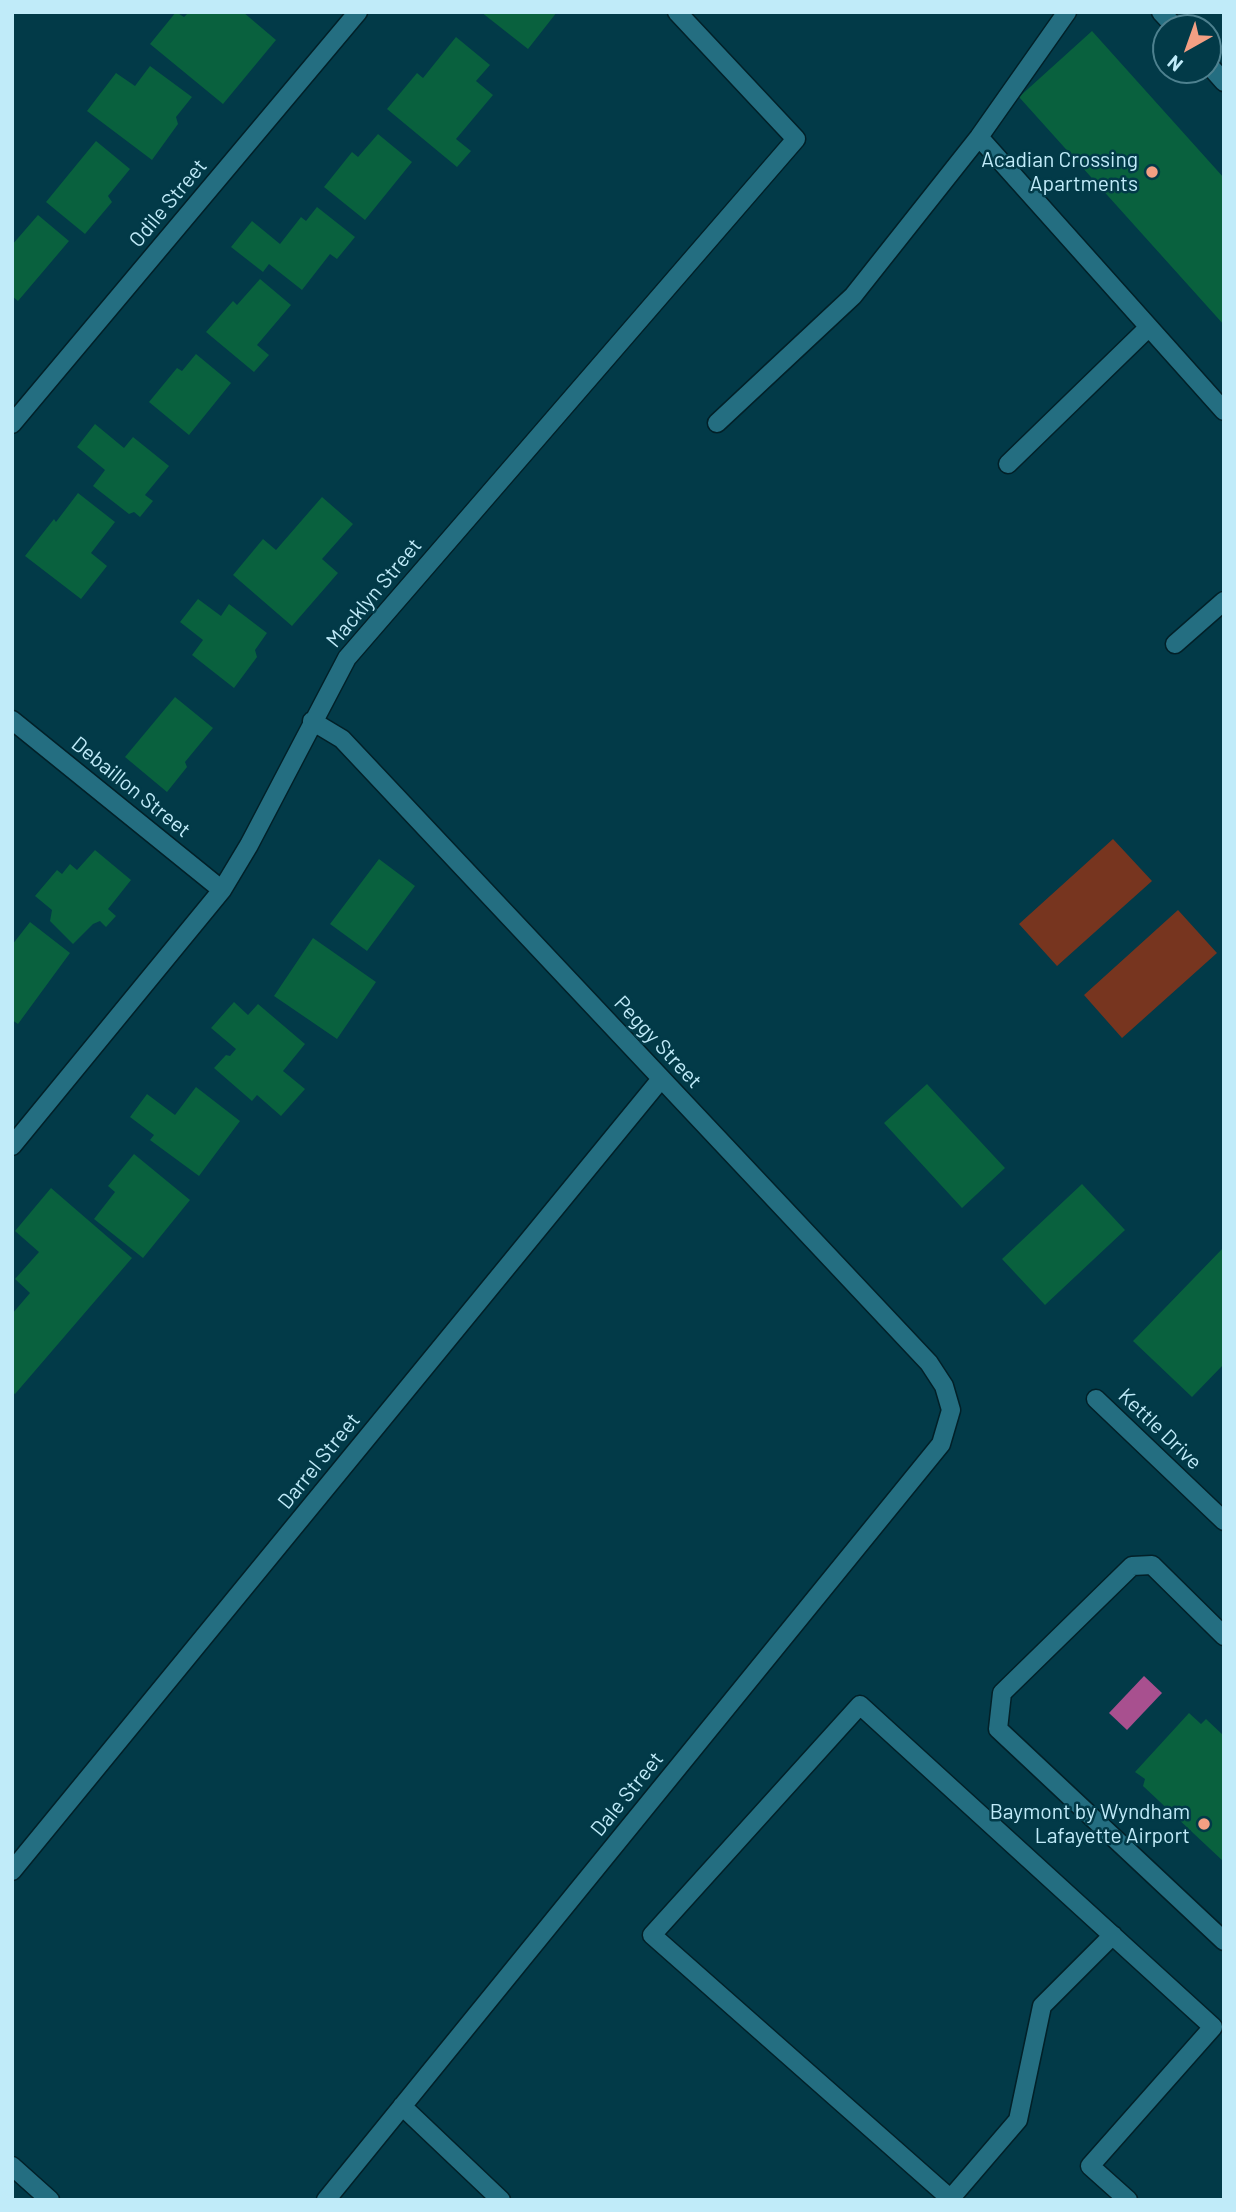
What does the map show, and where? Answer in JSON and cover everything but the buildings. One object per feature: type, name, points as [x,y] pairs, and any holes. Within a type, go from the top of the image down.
[{"type":"street","name":"Odile Street","points":[[12,424],[358,12]]},
{"type":"street","name":"Macklyn Street","points":[[12,1146],[222,890],[249,845],[346,658],[796,139],[677,12]]},
{"type":"street","points":[[717,423],[853,296],[979,137],[1067,12]]},
{"type":"street","points":[[979,137],[1224,411]]},
{"type":"street","points":[[1008,464],[1149,327]]},
{"type":"street","points":[[1175,644],[1224,601]]},
{"type":"street","name":"Debaillon Street","points":[[12,720],[222,890]]},
{"type":"street","name":"Peggy Street","points":[[312,721],[342,739],[929,1363],[944,1386],[951,1410]]},
{"type":"street","name":"Darrel Street","points":[[12,1871],[661,1079]]},
{"type":"street","name":"Kettle Drive","points":[[1096,1399],[1224,1521]]},
{"type":"street","name":"Dale Street","points":[[326,2200],[941,1444],[951,1410]]},
{"type":"street","points":[[1224,1636],[1152,1565],[1132,1566],[1002,1693],[998,1729],[1224,1941]]},
{"type":"street","points":[[1113,1935],[1042,2006],[1018,2120],[952,2199],[652,1935],[860,1705],[1113,1935],[1213,2027],[1090,2166],[1128,2200]]},
{"type":"street","points":[[402,2106],[501,2200]]},
{"type":"street","points":[[12,2166],[50,2200]]},
{"type":"shaded area","points":[[1113,839],[1152,881],[1057,966],[1019,924]]},
{"type":"shaded area","points":[[1178,910],[1217,953],[1122,1038],[1084,995]]},
{"type":"shaded area","points":[[1144,1676],[1162,1693],[1127,1730],[1109,1713]]},
{"type":"place","name":"Acadian Crossing Apartments","points":[[1152,172]]},
{"type":"place","name":"Baymont by Wyndham Lafayette Airport","points":[[1204,1824]]}]
